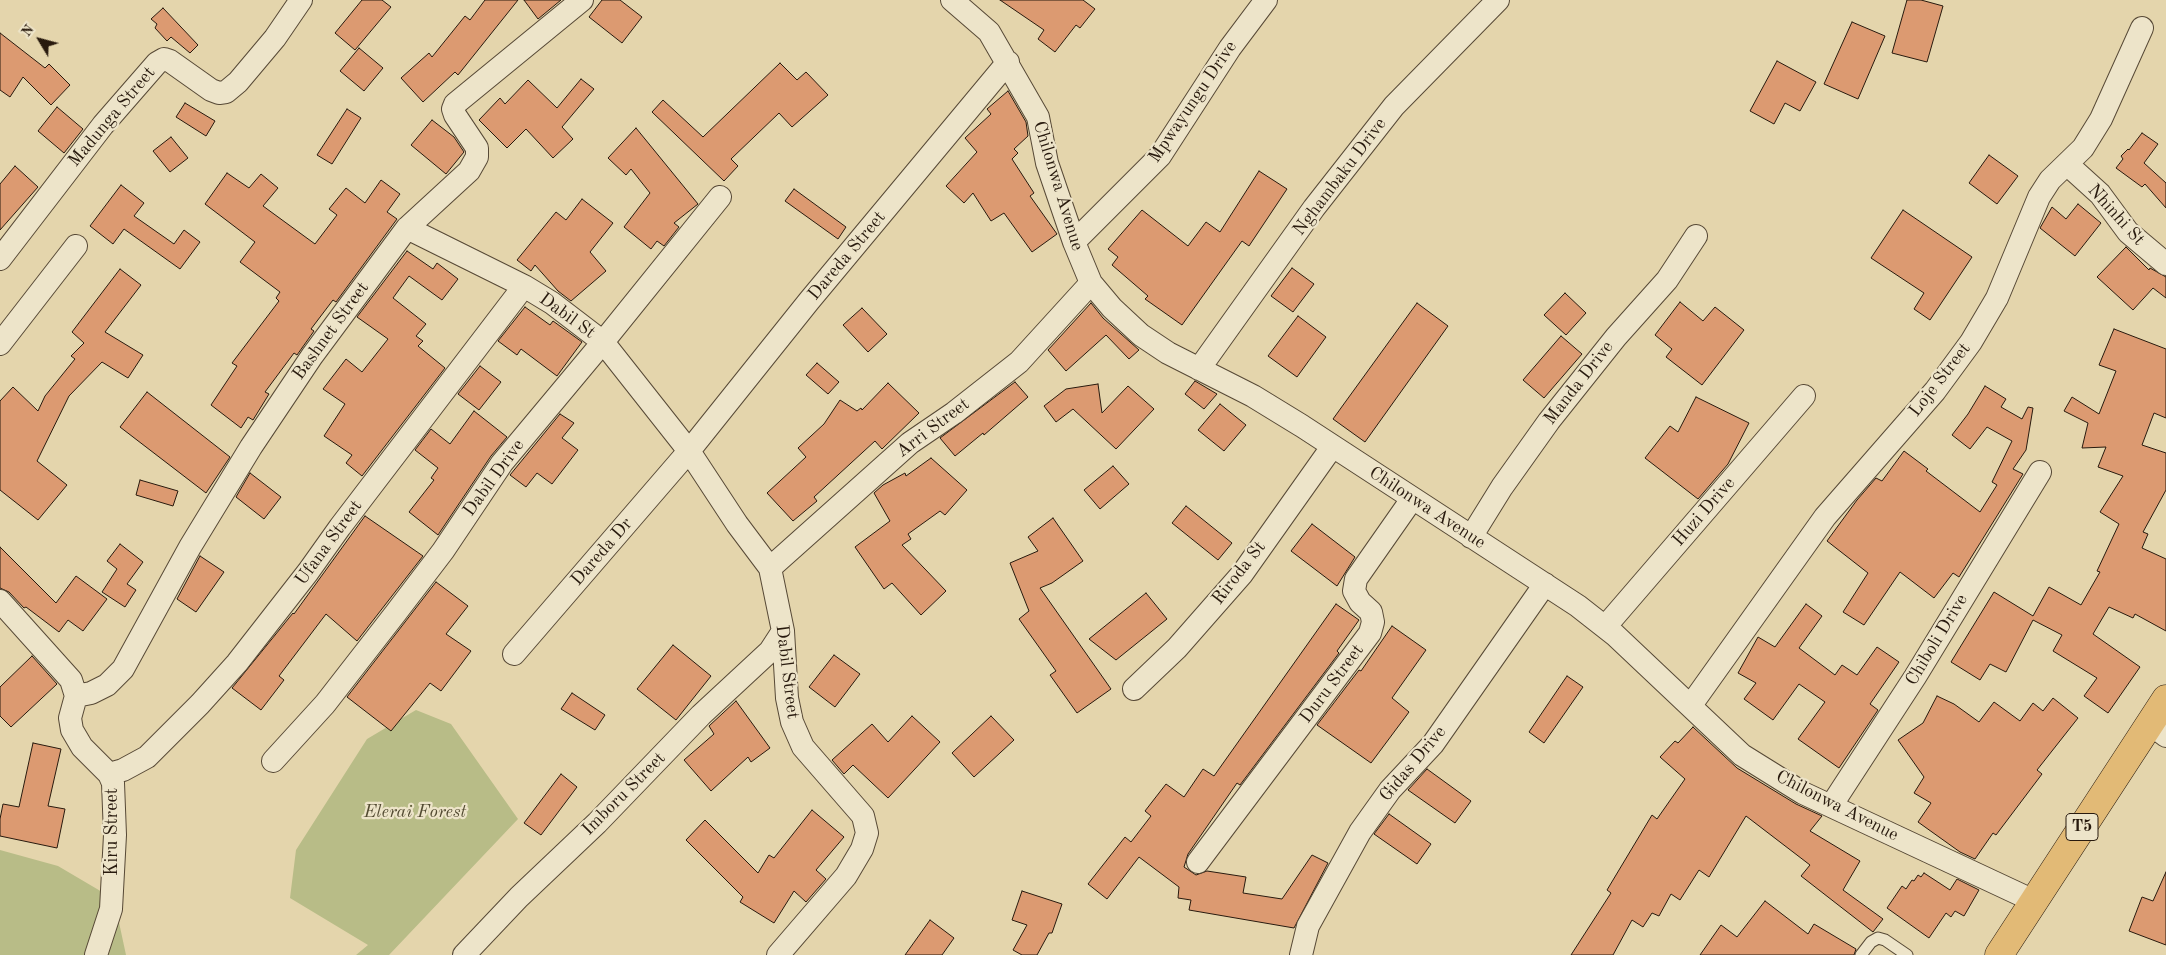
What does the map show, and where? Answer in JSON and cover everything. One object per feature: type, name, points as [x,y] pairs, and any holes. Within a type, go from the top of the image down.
[{"type":"highway","name":"T5","points":[[1999,955],[2034,901],[2158,730],[2166,699]]},
{"type":"street","name":"Madunga Street","points":[[0,259],[103,125],[157,63],[164,60],[170,62],[212,90],[219,93],[226,92],[238,82],[275,38],[301,0]]},
{"type":"street","name":"Bashnet Street","points":[[76,696],[91,693],[107,685],[123,669],[190,547],[251,447],[318,348],[407,228],[455,186],[469,171],[477,157],[478,148],[455,115],[454,109],[456,104],[582,0]]},
{"type":"street","name":"Chilonwa Avenue","points":[[952,0],[985,28],[1008,62],[1038,117],[1048,163],[1074,242],[1090,283],[1112,308],[1141,335],[1168,353],[1253,396],[1578,606],[1605,627],[1691,705],[1742,755],[1803,793],[2034,901]]},
{"type":"street","name":"Mpwayungu Drive","points":[[1074,242],[1160,156],[1230,48],[1266,0]]},
{"type":"street","name":"Nghambaku Drive","points":[[1199,369],[1314,208],[1394,106],[1498,0]]},
{"type":"street","name":"Loje Street","points":[[1691,705],[1825,517],[1935,391],[1970,342],[1997,298],[2039,197],[2050,180],[2068,165],[2083,148],[2101,120],[2142,28]]},
{"type":"street","name":"Dareda Street","points":[[689,450],[808,301],[1008,62]]},
{"type":"street","name":"Nhinhi St","points":[[2068,165],[2100,194],[2128,232],[2166,264]]},
{"type":"street","name":"Dabil Drive","points":[[273,761],[325,704],[443,552],[502,463],[720,197]]},
{"type":"street","name":"Dabil St","points":[[407,228],[524,286],[552,303],[603,342],[689,450]]},
{"type":"street","name":"Manda Drive","points":[[1471,537],[1502,487],[1549,421],[1616,337],[1667,280],[1696,236]]},
{"type":"street","points":[[0,344],[76,246]]},
{"type":"street","name":"Arri Street","points":[[770,568],[910,443],[954,413],[1019,362],[1090,283]]},
{"type":"street","name":"Ufana Street","points":[[109,774],[123,770],[147,757],[200,704],[237,663],[524,286]]},
{"type":"street","name":"Huzi Drive","points":[[1605,627],[1804,396]]},
{"type":"street","name":"Riroda St","points":[[1134,688],[1177,648],[1242,574],[1332,447]]},
{"type":"street","name":"Dabil Street","points":[[689,450],[770,568],[783,631],[787,698],[792,722],[803,747],[863,816],[867,833],[862,849],[846,876],[778,955]]},
{"type":"street","name":"Dareda Dr","points":[[514,654],[689,450]]},
{"type":"street","name":"Chiboli Drive","points":[[1831,806],[1915,676],[2040,472]]},
{"type":"street","name":"Duru Street","points":[[1198,862],[1370,633],[1373,622],[1372,616],[1360,602],[1354,591],[1356,579],[1412,499]]},
{"type":"street","name":"Gidas Drive","points":[[1301,955],[1308,926],[1360,832],[1390,790],[1433,744],[1545,584]]},
{"type":"street","points":[[0,601],[71,680],[76,696]]},
{"type":"street","name":"Imboru Street","points":[[464,955],[519,897],[597,823],[701,715],[770,651],[783,631]]},
{"type":"street","name":"Kiru Street","points":[[76,696],[70,718],[72,730],[82,747],[109,774],[114,799],[110,909],[96,955]]},
{"type":"lane","points":[[1861,955],[1871,942],[1878,938],[1885,940],[1907,955]]},
{"type":"green space","name":"Elerai Forest","points":[[416,710],[451,724],[518,819],[389,955],[356,955],[368,945],[290,898],[296,850],[367,739]]},
{"type":"green space","points":[[0,850],[58,866],[114,899],[126,955],[0,955]]},
{"type":"building","points":[[362,0],[382,0],[391,7],[355,50],[335,33]]},
{"type":"building","points":[[485,0],[518,0],[458,75],[455,72],[423,102],[401,78],[429,53],[432,57],[465,16],[470,20]]},
{"type":"building","points":[[524,0],[561,0],[538,19]]},
{"type":"building","points":[[602,0],[620,0],[642,17],[622,43],[589,17]]},
{"type":"building","points":[[1000,0],[1083,0],[1095,9],[1080,28],[1076,25],[1055,52],[1038,39],[1044,30]]},
{"type":"building","points":[[1907,0],[1921,0],[1943,6],[1927,62],[1892,53]]},
{"type":"building","points":[[163,8],[198,45],[190,53],[171,37],[167,41],[155,28],[157,24],[151,19]]},
{"type":"building","points":[[1852,22],[1885,36],[1858,99],[1824,84]]},
{"type":"building","points":[[0,33],[45,68],[49,64],[70,85],[51,105],[23,77],[10,97],[0,90]]},
{"type":"building","points":[[359,48],[383,68],[364,91],[340,71]]},
{"type":"building","points":[[1777,61],[1816,82],[1800,111],[1785,103],[1774,124],[1750,111]]},
{"type":"building","points":[[780,63],[797,80],[806,72],[828,95],[792,127],[779,113],[731,159],[738,166],[724,181],[652,112],[663,100],[703,137]]},
{"type":"building","points":[[581,79],[594,89],[562,127],[573,139],[553,158],[526,129],[507,148],[479,120],[500,98],[505,104],[528,80],[557,108]]},
{"type":"building","points":[[1008,91],[1026,122],[1028,136],[1014,149],[1018,153],[1012,159],[1034,193],[1030,196],[1057,234],[1032,252],[1004,213],[991,221],[973,193],[964,203],[946,186],[977,152],[965,138],[991,114],[987,109]]},
{"type":"building","points":[[185,103],[215,121],[206,136],[176,117]]},
{"type":"building","points":[[57,107],[83,129],[64,153],[38,131]]},
{"type":"building","points":[[347,109],[361,118],[332,164],[317,155]]},
{"type":"building","points":[[432,120],[454,137],[464,152],[446,174],[411,145]]},
{"type":"building","points":[[636,128],[698,204],[674,223],[679,227],[664,246],[657,241],[651,249],[624,227],[650,193],[631,169],[626,175],[608,158]]},
{"type":"building","points":[[2142,133],[2158,144],[2144,163],[2166,183],[2166,208],[2145,184],[2142,187],[2116,168],[2123,159],[2121,156],[2129,150]]},
{"type":"building","points":[[171,137],[188,158],[170,172],[153,151]]},
{"type":"building","points":[[1989,155],[2018,176],[1997,204],[1969,183]]},
{"type":"building","points":[[15,166],[38,187],[0,230],[0,184]]},
{"type":"building","points":[[1259,171],[1287,189],[1249,246],[1242,241],[1182,325],[1145,299],[1148,296],[1112,265],[1118,257],[1108,249],[1142,210],[1188,246],[1206,222],[1220,232]]},
{"type":"building","points":[[227,173],[249,188],[261,174],[278,188],[263,206],[315,244],[337,215],[329,209],[346,188],[365,203],[381,180],[400,194],[387,212],[397,219],[336,302],[333,300],[311,329],[314,331],[297,355],[294,353],[265,392],[269,394],[253,420],[248,417],[241,428],[211,405],[237,366],[232,363],[279,301],[276,298],[280,292],[240,262],[255,242],[205,204]]},
{"type":"building","points":[[121,185],[144,203],[134,216],[174,244],[184,230],[200,242],[180,269],[124,229],[113,244],[90,226]]},
{"type":"building","points":[[794,189],[846,227],[838,239],[785,201]]},
{"type":"building","points":[[582,199],[613,223],[590,252],[606,271],[571,301],[558,291],[535,265],[531,271],[517,260],[556,212],[566,220]]},
{"type":"building","points":[[2078,204],[2101,223],[2075,256],[2040,228],[2052,207],[2066,219]]},
{"type":"building","points":[[1903,210],[1972,257],[1930,320],[1914,309],[1924,293],[1871,258]]},
{"type":"building","points":[[2126,247],[2149,270],[2150,268],[2166,277],[2166,298],[2153,288],[2133,310],[2097,277]]},
{"type":"building","points":[[407,251],[433,269],[437,263],[458,279],[442,300],[409,276],[393,298],[426,324],[416,336],[423,341],[418,346],[445,368],[362,476],[346,463],[352,455],[324,436],[345,404],[323,389],[346,359],[362,372],[388,339],[357,317]]},
{"type":"building","points":[[1292,268],[1314,284],[1293,312],[1271,296]]},
{"type":"building","points":[[120,269],[141,285],[105,332],[143,355],[128,378],[102,362],[69,396],[37,461],[67,485],[38,520],[0,490],[0,401],[13,387],[38,411],[45,396],[75,359],[71,356],[84,343],[72,332]]},
{"type":"building","points":[[1565,293],[1586,313],[1566,335],[1544,315]]},
{"type":"building","points":[[1680,302],[1703,321],[1715,307],[1744,330],[1702,385],[1666,357],[1672,349],[1655,335]]},
{"type":"building","points":[[1091,303],[1103,318],[1139,350],[1129,359],[1106,335],[1066,371],[1048,350]]},
{"type":"building","points":[[1417,303],[1448,326],[1365,442],[1333,419]]},
{"type":"building","points":[[525,307],[550,325],[553,321],[582,342],[557,376],[521,349],[517,355],[498,341]]},
{"type":"building","points":[[862,308],[887,334],[868,352],[843,325]]},
{"type":"building","points":[[1298,316],[1326,337],[1297,377],[1268,356]]},
{"type":"building","points":[[2114,329],[2166,349],[2166,418],[2154,413],[2142,445],[2166,453],[2166,490],[2143,532],[2148,534],[2142,548],[2166,559],[2166,631],[2135,614],[2133,618],[2109,607],[2093,634],[2140,667],[2108,713],[2084,696],[2097,678],[2053,651],[2062,635],[2033,620],[2006,672],[1990,664],[1980,680],[1951,662],[1994,592],[2033,616],[2049,587],[2081,605],[2100,572],[2097,571],[2119,524],[2100,512],[2123,476],[2098,467],[2106,447],[2082,448],[2088,423],[2064,411],[2072,397],[2099,414],[2116,371],[2099,365]]},
{"type":"building","points":[[1561,336],[1582,354],[1544,398],[1523,380]]},
{"type":"building","points":[[817,363],[839,382],[828,394],[806,375]]},
{"type":"building","points":[[480,366],[501,382],[479,410],[458,394]]},
{"type":"building","points":[[1195,381],[1217,394],[1204,409],[1185,394]]},
{"type":"building","points":[[1015,382],[1028,397],[984,435],[983,433],[955,456],[940,438]]},
{"type":"building","points":[[888,383],[919,413],[882,449],[875,441],[814,497],[817,501],[793,521],[767,493],[806,457],[798,448],[824,424],[840,400],[857,411],[861,408],[862,410]]},
{"type":"building","points":[[1098,384],[1102,413],[1128,386],[1154,409],[1116,449],[1073,409],[1056,422],[1044,406],[1066,389]]},
{"type":"building","points":[[1985,386],[2006,399],[2001,407],[2022,419],[2028,407],[2033,408],[2026,450],[2013,469],[2023,474],[1959,577],[1953,573],[1934,598],[1900,572],[1864,625],[1843,612],[1868,573],[1827,541],[1857,500],[1876,478],[1882,481],[1904,451],[1928,469],[1926,471],[1980,512],[1997,485],[1992,482],[2012,441],[1987,427],[1970,449],[1952,435],[1968,414]]},
{"type":"building","points":[[147,392],[230,457],[206,493],[120,427]]},
{"type":"building","points":[[1696,397],[1749,423],[1728,464],[1698,499],[1645,458],[1670,426],[1678,432]]},
{"type":"building","points":[[1220,404],[1246,425],[1224,451],[1198,430]]},
{"type":"building","points":[[474,411],[507,437],[491,456],[438,535],[409,512],[434,480],[431,478],[438,468],[415,450],[431,429],[450,444]]},
{"type":"building","points":[[560,414],[574,423],[562,438],[578,450],[552,484],[537,473],[526,487],[510,475]]},
{"type":"building","points":[[931,458],[967,490],[945,515],[940,511],[908,534],[911,539],[902,545],[946,591],[921,615],[892,583],[884,589],[855,547],[890,521],[874,493],[883,485],[905,473],[906,476]]},
{"type":"building","points":[[1113,466],[1129,484],[1100,509],[1084,490]]},
{"type":"building","points":[[250,473],[281,497],[264,519],[236,497]]},
{"type":"building","points":[[140,480],[178,491],[173,506],[136,495]]},
{"type":"building","points":[[1186,506],[1232,543],[1218,560],[1172,523]]},
{"type":"building","points":[[365,516],[423,556],[357,641],[326,614],[279,676],[284,680],[261,710],[232,688],[294,614]]},
{"type":"building","points":[[1053,518],[1083,561],[1052,583],[1040,588],[1111,689],[1077,713],[1050,675],[1056,671],[1019,619],[1029,611],[1010,563],[1038,551],[1028,537]]},
{"type":"building","points":[[1312,524],[1355,557],[1337,586],[1291,551]]},
{"type":"building","points":[[120,544],[143,562],[127,584],[136,590],[125,607],[102,592],[117,569],[107,561]]},
{"type":"building","points":[[0,547],[56,603],[76,576],[107,599],[83,631],[68,620],[59,632],[26,607],[24,608],[9,592],[0,588]]},
{"type":"building","points":[[200,556],[224,572],[196,612],[177,599]]},
{"type":"building","points":[[436,582],[468,606],[446,634],[471,651],[441,691],[430,683],[391,731],[347,697]]},
{"type":"building","points":[[1146,593],[1167,619],[1116,660],[1089,639]]},
{"type":"building","points":[[1336,604],[1359,620],[1337,651],[1339,653],[1240,785],[1237,783],[1188,854],[1184,867],[1196,875],[1207,871],[1246,877],[1243,893],[1282,899],[1312,855],[1328,863],[1294,928],[1189,910],[1191,900],[1178,898],[1179,887],[1139,857],[1107,899],[1088,884],[1125,837],[1131,842],[1151,816],[1145,811],[1166,784],[1184,797],[1203,769],[1214,776]]},
{"type":"building","points":[[1806,604],[1822,616],[1799,648],[1835,675],[1842,665],[1857,675],[1877,647],[1899,662],[1870,704],[1878,710],[1839,768],[1798,739],[1825,702],[1799,684],[1773,720],[1744,699],[1756,683],[1738,673],[1758,637],[1775,647]]},
{"type":"building","points":[[1392,626],[1426,650],[1392,698],[1409,712],[1371,763],[1317,725],[1359,670],[1361,671]]},
{"type":"building","points":[[673,645],[711,676],[676,720],[637,689]]},
{"type":"building","points":[[834,655],[860,674],[835,707],[809,687]]},
{"type":"building","points":[[32,656],[57,684],[11,727],[0,716],[0,687]]},
{"type":"building","points":[[1567,676],[1583,687],[1544,743],[1529,732]]},
{"type":"building","points":[[572,693],[605,715],[595,730],[561,709]]},
{"type":"building","points":[[1937,696],[1954,704],[1979,722],[1994,702],[2020,721],[2033,703],[2043,711],[2053,698],[2078,718],[2037,770],[2042,774],[1996,835],[1993,833],[1975,859],[1960,852],[1918,822],[1931,803],[1914,793],[1924,777],[1898,740],[1923,723]]},
{"type":"building","points":[[736,701],[770,748],[751,762],[748,757],[711,791],[684,760],[714,734],[709,726]]},
{"type":"building","points":[[912,716],[940,742],[888,798],[853,765],[844,774],[832,760],[872,724],[888,742]]},
{"type":"building","points":[[991,716],[1014,740],[974,777],[952,753]]},
{"type":"building","points":[[1693,727],[1737,768],[1796,804],[1822,816],[1810,831],[1860,861],[1843,890],[1883,919],[1873,932],[1801,876],[1810,865],[1746,816],[1709,877],[1699,870],[1680,900],[1671,894],[1659,916],[1652,913],[1643,927],[1632,920],[1613,955],[1571,955],[1611,893],[1607,890],[1652,815],[1657,819],[1685,779],[1660,757],[1675,741],[1678,743]]},
{"type":"building","points":[[33,743],[61,749],[48,806],[65,809],[57,848],[0,836],[0,819],[3,804],[19,807]]},
{"type":"building","points":[[1427,769],[1471,801],[1455,823],[1408,790]]},
{"type":"building","points":[[561,774],[577,787],[541,835],[524,823]]},
{"type":"building","points":[[812,810],[844,837],[816,870],[826,879],[806,902],[794,891],[774,923],[740,902],[743,897],[686,840],[705,820],[758,873],[769,855],[774,858]]},
{"type":"building","points":[[1389,814],[1431,844],[1417,864],[1374,834]]},
{"type":"building","points":[[2166,872],[2166,945],[2129,931],[2142,897],[2153,901]]},
{"type":"building","points":[[1924,873],[1950,890],[1957,879],[1979,890],[1964,916],[1955,911],[1951,917],[1946,913],[1929,938],[1887,908],[1902,886],[1906,889],[1912,880],[1914,881],[1918,875],[1921,877]]},
{"type":"building","points":[[1022,891],[1062,904],[1052,933],[1049,933],[1037,955],[1022,955],[1013,950],[1027,925],[1012,920]]},
{"type":"building","points":[[1765,901],[1808,934],[1814,924],[1856,949],[1854,955],[1700,955],[1721,925],[1737,937]]},
{"type":"building","points":[[930,920],[954,938],[942,955],[905,955]]}]
